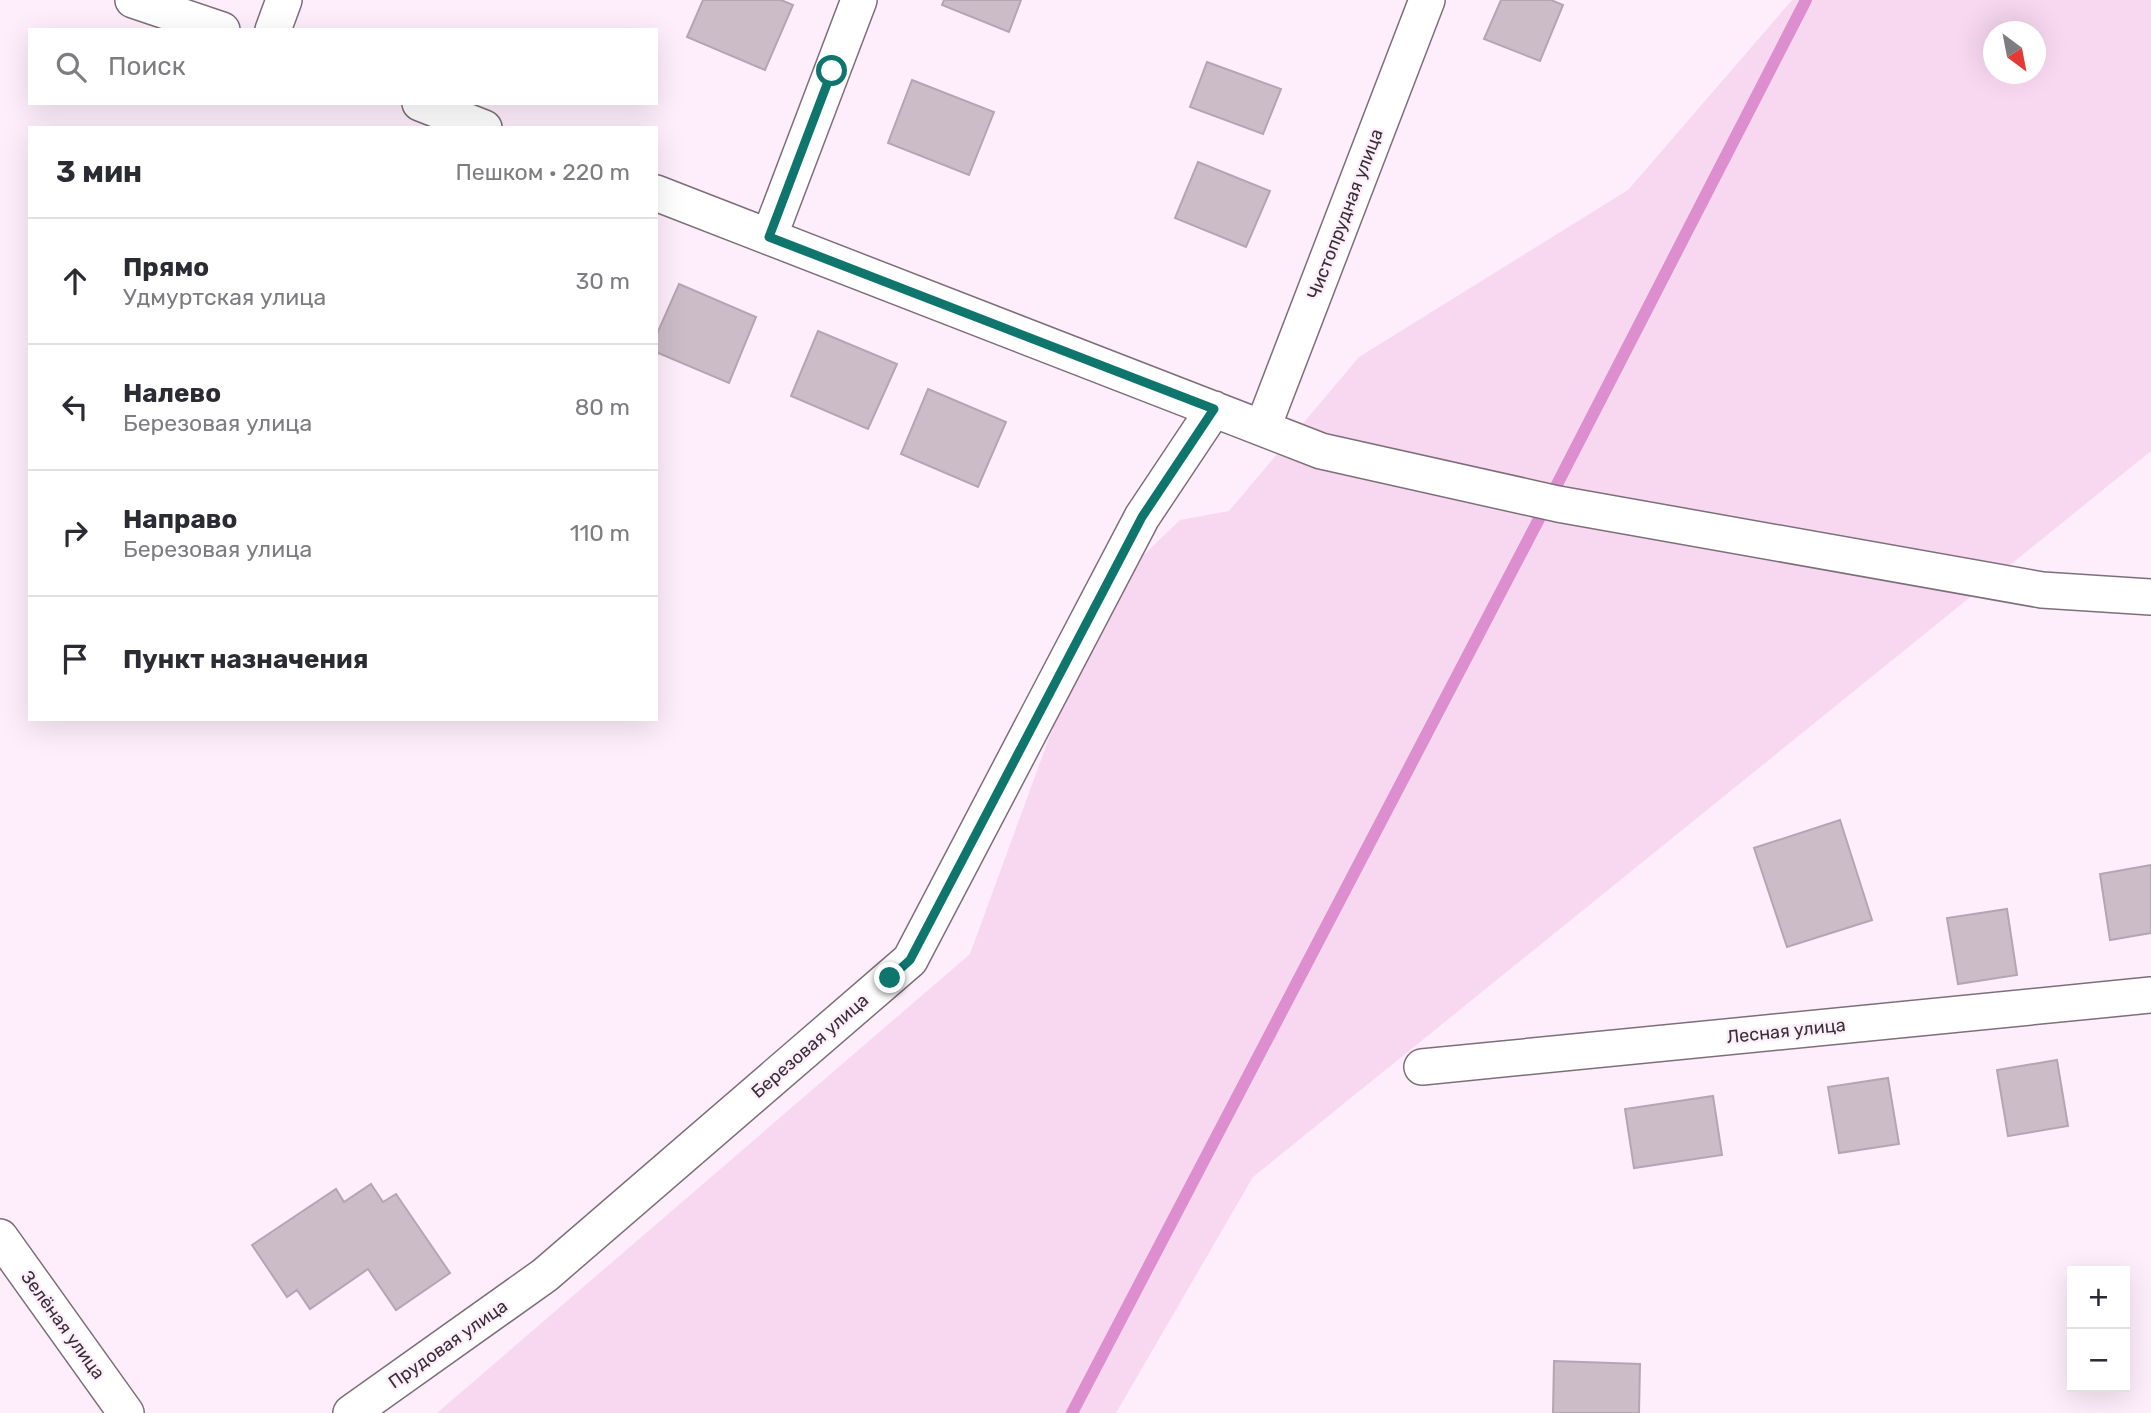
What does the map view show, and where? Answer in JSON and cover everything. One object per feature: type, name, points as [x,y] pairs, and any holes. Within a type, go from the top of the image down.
[{"type":"street","points":[[132,0],[216,28]]},
{"type":"street","points":[[274,28],[284,0]]},
{"type":"street","points":[[769,237],[859,0]]},
{"type":"street","name":"Чистопрудная улица","points":[[1263,428],[1427,0]]},
{"type":"street","points":[[425,105],[479,126]]},
{"type":"street","points":[[658,194],[1321,450],[1559,504],[2042,590],[2151,597]]},
{"type":"street","name":"Березовая улица","points":[[545,1275],[910,960],[1142,517],[1214,409]]},
{"type":"street","name":"Лесная улица","points":[[1422,1067],[2151,995]]},
{"type":"street","name":"Зелёная улица","points":[[0,1237],[126,1413]]},
{"type":"street","name":"Прудовая улица","points":[[351,1413],[545,1275]]},
{"type":"shaded area","points":[[1792,0],[2151,0],[2151,451],[1253,1177],[1116,1413],[437,1413],[970,954],[1101,596],[1180,520],[1229,511],[1359,357],[1628,190]]},
{"type":"building","points":[[703,0],[781,0],[793,5],[765,70],[687,37]]},
{"type":"building","points":[[944,0],[1021,0],[1009,32],[942,5]]},
{"type":"building","points":[[1501,0],[1551,0],[1563,5],[1540,61],[1484,39]]},
{"type":"building","points":[[1207,62],[1281,89],[1263,134],[1190,107]]},
{"type":"building","points":[[912,80],[994,112],[969,175],[888,143]]},
{"type":"building","points":[[1198,162],[1270,191],[1246,247],[1175,218]]},
{"type":"building","points":[[679,284],[756,317],[729,383],[658,353],[658,331]]},
{"type":"building","points":[[818,331],[897,364],[868,429],[791,396]]},
{"type":"building","points":[[928,389],[1006,422],[978,487],[901,454]]},
{"type":"building","points":[[1840,820],[1872,920],[1787,947],[1754,848]]},
{"type":"building","points":[[2151,865],[2151,933],[2110,940],[2100,874]]},
{"type":"building","points":[[2007,909],[2017,975],[1958,984],[1947,918]]},
{"type":"building","points":[[2057,1060],[2068,1126],[2008,1136],[1997,1070]]},
{"type":"building","points":[[1888,1078],[1899,1144],[1839,1153],[1828,1087]]},
{"type":"building","points":[[1713,1096],[1722,1155],[1634,1168],[1625,1109]]},
{"type":"building","points":[[371,1184],[383,1202],[396,1194],[450,1273],[396,1310],[368,1269],[310,1309],[297,1290],[287,1297],[252,1245],[336,1189],[344,1202]]},
{"type":"building","points":[[1554,1361],[1640,1364],[1639,1413],[1553,1413]]},
{"type":"waterway","points":[[1550,498],[1806,0]]},
{"type":"waterway","points":[[1072,1413],[1539,519]]},
{"type":"route","points":[[832,71],[769,237],[1214,409],[1142,517],[910,960],[890,978]]}]
